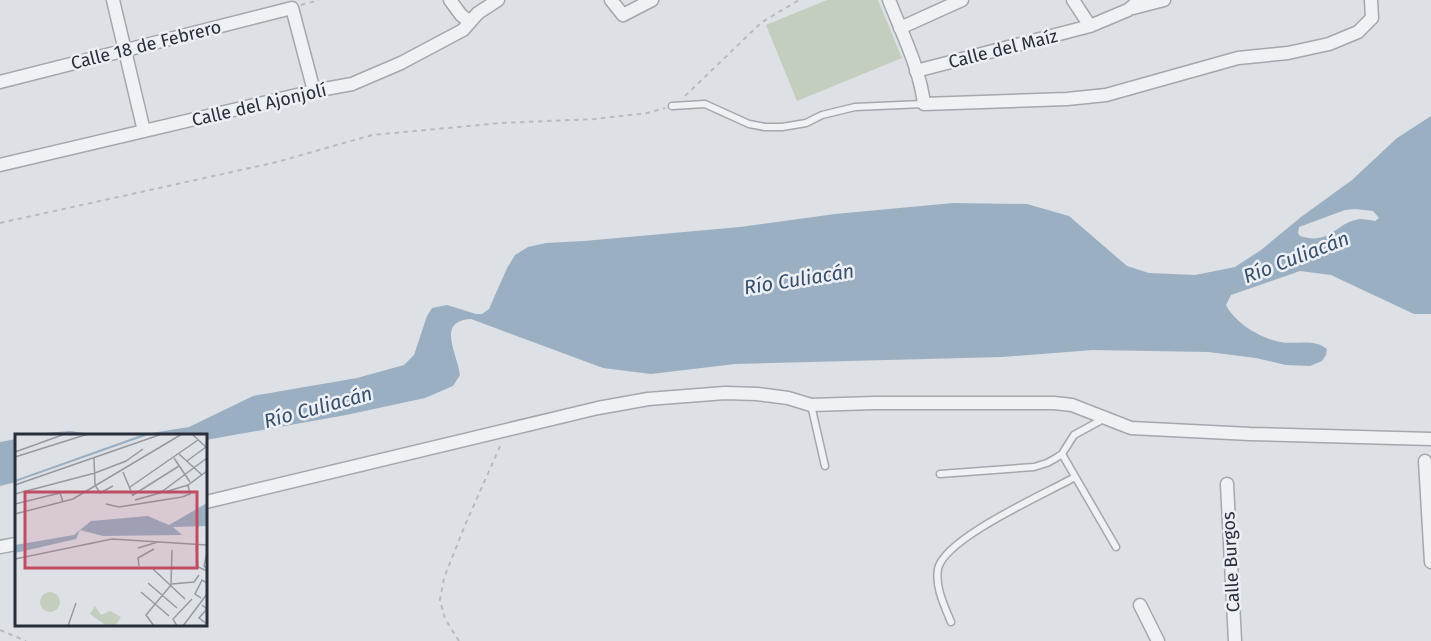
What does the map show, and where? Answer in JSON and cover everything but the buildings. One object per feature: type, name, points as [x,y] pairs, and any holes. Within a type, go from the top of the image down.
[{"type":"street","points":[[113,0],[144,131]]},
{"type":"street","points":[[450,0],[461,15],[470,22]]},
{"type":"street","name":"Calle del Ajonjolí","points":[[0,165],[352,84],[401,63],[463,30],[478,13],[498,0]]},
{"type":"street","points":[[611,0],[623,15],[652,0]]},
{"type":"street","points":[[888,0],[916,71],[923,92],[924,104],[1087,98],[1125,91],[1238,58],[1308,50],[1359,32],[1372,18],[1371,0]]},
{"type":"street","points":[[900,28],[962,0]]},
{"type":"street","points":[[1073,0],[1090,26]]},
{"type":"street","points":[[1128,10],[1140,0]]},
{"type":"street","points":[[1128,10],[1164,0]]},
{"type":"street","points":[[292,8],[314,91]]},
{"type":"street","name":"Calle 18 de Febrero","points":[[0,81],[292,8]]},
{"type":"street","name":"Calle del Maíz","points":[[916,71],[1090,26],[1128,10]]},
{"type":"street","points":[[207,502],[598,408],[648,399],[725,393],[788,398],[811,405],[1054,403],[1072,405],[1131,428],[1431,439]]},
{"type":"street","points":[[1425,461],[1429,495],[1431,562]]},
{"type":"street","name":"Calle Burgos","points":[[1227,484],[1235,641]]},
{"type":"street","points":[[0,547],[15,544]]},
{"type":"street","points":[[1140,605],[1158,641]]},
{"type":"lane","points":[[672,106],[705,104],[749,124],[782,127],[806,123],[822,115],[855,107],[924,104]]},
{"type":"lane","points":[[811,405],[825,466]]},
{"type":"lane","points":[[940,474],[1047,463],[1062,454],[1074,435],[1105,417]]},
{"type":"lane","points":[[1062,454],[1116,547]]},
{"type":"lane","points":[[951,622],[940,595],[938,580],[939,567],[944,556],[965,537],[1075,477]]},
{"type":"path","points":[[292,8],[319,0]]},
{"type":"path","points":[[0,223],[277,162],[372,135],[501,123],[595,119],[647,113],[672,106],[692,91],[762,22],[799,0]]},
{"type":"path","points":[[459,641],[445,619],[440,600],[444,578],[507,431]]},
{"type":"path","points":[[0,630],[26,641]]},
{"type":"green space","points":[[827,0],[878,0],[902,58],[797,101],[766,25]]},
{"type":"water","name":"Río Culiacán","points":[[1431,116],[1431,314],[1414,314],[1331,275],[1300,271],[1231,295],[1226,305],[1235,318],[1249,329],[1280,342],[1311,343],[1327,349],[1322,361],[1310,366],[1286,365],[1256,358],[1208,352],[1093,350],[1002,357],[735,364],[651,374],[603,368],[471,319],[460,321],[454,325],[451,332],[460,375],[453,386],[425,398],[346,415],[207,440],[207,434],[145,434],[189,427],[253,396],[357,378],[404,365],[414,355],[427,316],[432,308],[447,305],[482,314],[489,309],[515,255],[528,247],[546,243],[740,227],[835,214],[953,203],[1027,204],[1069,216],[1127,266],[1149,273],[1195,275],[1235,267],[1261,250],[1352,180],[1397,138]],"holes":[[[1345,210],[1373,211],[1379,218],[1375,221],[1360,219],[1352,221],[1319,238],[1300,236],[1298,233],[1299,227]]]},
{"type":"water","points":[[70,431],[91,434],[34,434]]},
{"type":"water","points":[[15,439],[15,482],[0,486],[0,442]]}]
